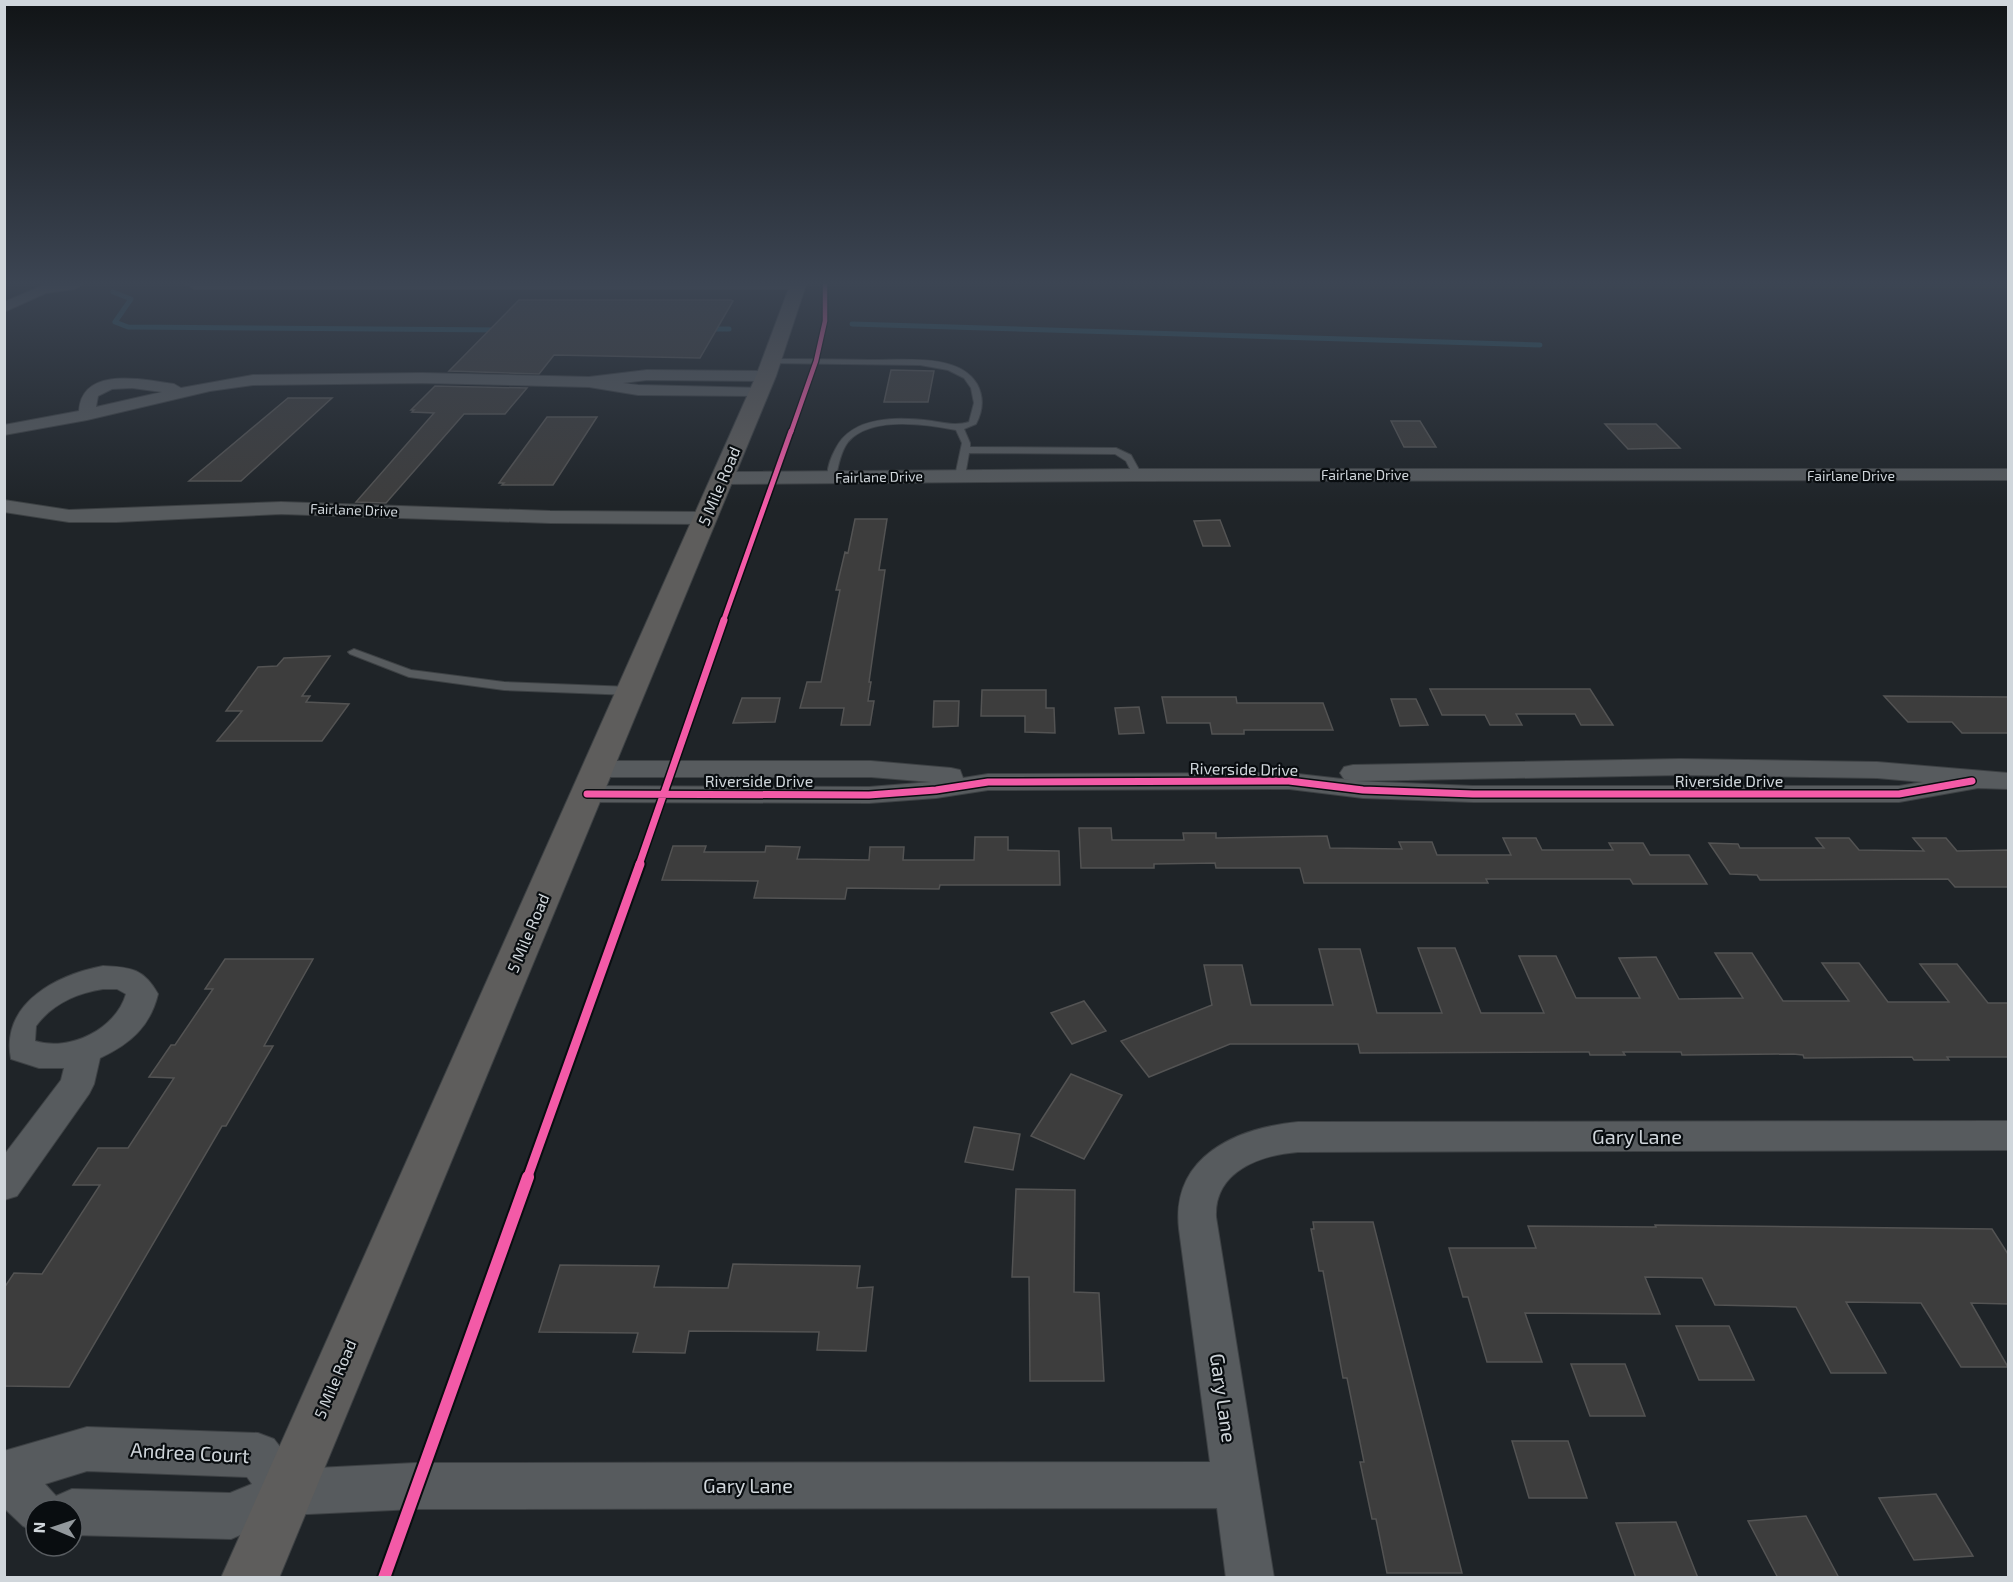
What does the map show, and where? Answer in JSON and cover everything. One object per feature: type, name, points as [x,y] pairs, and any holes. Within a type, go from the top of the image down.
[{"type":"main road","name":"5 Mile Road","points":[[250,1578],[593,782],[771,359]]},
{"type":"street","points":[[4,430],[87,415],[237,381],[287,378],[589,382],[639,390],[765,376]]},
{"type":"street","points":[[87,415],[88,403],[93,393],[115,385],[137,383],[185,391]]},
{"type":"street","name":"Fairlane Drive","points":[[722,478],[1137,475],[2008,475]]},
{"type":"street","name":"Fairlane Drive","points":[[4,506],[69,516],[117,516],[281,508],[550,517],[705,518]]},
{"type":"street","name":"Riverside Drive","points":[[593,782],[869,795],[936,790],[988,782],[1289,781],[1363,790],[1462,793],[1773,795],[1899,794],[1972,781],[2008,781]]},
{"type":"street","points":[[4,1185],[77,1084],[85,1051]]},
{"type":"street","name":"Gary Lane","points":[[286,1492],[416,1486],[1236,1485],[1198,1229],[1197,1206],[1204,1184],[1215,1170],[1243,1148],[1271,1138],[1298,1137],[2008,1136]]},
{"type":"street","name":"Andrea Court","points":[[27,1498],[4,1475],[87,1449],[258,1455],[286,1492]]},
{"type":"street","points":[[1236,1485],[1250,1578]]},
{"type":"street","points":[[84,1512],[231,1516],[286,1492]]},
{"type":"lane","points":[[765,376],[918,364],[948,367],[969,378],[976,389],[979,402],[972,424],[959,428],[940,424],[904,422],[869,426],[848,437],[835,459],[831,477]]},
{"type":"lane","points":[[959,428],[966,443],[960,476]]},
{"type":"lane","points":[[965,450],[1116,451],[1125,453],[1137,475]]},
{"type":"lane","points":[[354,652],[410,673],[504,686],[631,691]]},
{"type":"building","points":[[461,359],[551,359],[539,374],[449,371]]},
{"type":"building","points":[[891,370],[934,371],[928,402],[884,402]]},
{"type":"building","points":[[435,386],[527,388],[505,414],[464,414],[386,503],[356,502],[434,413],[412,412],[414,410],[411,410]]},
{"type":"building","points":[[288,398],[332,398],[241,481],[189,481]]},
{"type":"building","points":[[547,417],[597,417],[553,485],[502,485],[504,483],[499,483]]},
{"type":"building","points":[[1391,421],[1420,421],[1436,447],[1404,447]]},
{"type":"building","points":[[1605,424],[1656,424],[1680,448],[1628,449]]},
{"type":"building","points":[[855,519],[887,519],[879,570],[885,570],[869,682],[871,682],[868,701],[874,701],[870,725],[841,725],[844,708],[800,708],[807,682],[821,682],[840,590],[836,590],[845,552],[848,553]]},
{"type":"building","points":[[1220,520],[1230,546],[1203,546],[1194,521]]},
{"type":"building","points":[[330,656],[302,696],[310,696],[306,702],[349,704],[322,741],[217,741],[242,711],[226,711],[258,667],[277,666],[284,658]]},
{"type":"building","points":[[1430,689],[1590,689],[1613,725],[1581,725],[1575,714],[1516,714],[1522,725],[1490,725],[1485,715],[1442,715]]},
{"type":"building","points":[[982,690],[1046,690],[1046,708],[1054,708],[1055,733],[1025,732],[1025,716],[981,716]]},
{"type":"building","points":[[1884,696],[2008,697],[2008,733],[1962,733],[1952,722],[1908,722]]},
{"type":"building","points":[[1162,697],[1236,697],[1237,703],[1323,703],[1333,730],[1244,730],[1244,734],[1212,734],[1210,723],[1167,723]]},
{"type":"building","points":[[742,698],[780,698],[775,722],[733,723]]},
{"type":"building","points":[[1391,699],[1416,699],[1428,725],[1400,726]]},
{"type":"building","points":[[934,701],[959,701],[958,726],[933,727]]},
{"type":"building","points":[[1139,707],[1144,733],[1119,734],[1115,708]]},
{"type":"building","points":[[1079,828],[1111,828],[1112,840],[1184,840],[1183,833],[1216,833],[1216,838],[1327,836],[1330,848],[1402,849],[1399,842],[1432,842],[1437,855],[1511,855],[1503,838],[1536,838],[1542,850],[1613,850],[1609,843],[1643,843],[1650,855],[1689,855],[1707,884],[1633,884],[1630,879],[1486,879],[1488,883],[1304,883],[1300,868],[1216,868],[1215,863],[1154,864],[1154,868],[1081,868]]},
{"type":"building","points":[[975,837],[1008,837],[1008,850],[1059,851],[1060,885],[940,885],[939,889],[847,888],[845,899],[754,898],[758,881],[662,880],[673,846],[706,846],[704,852],[765,852],[766,846],[800,847],[797,859],[869,860],[870,847],[904,847],[903,860],[974,860]]},
{"type":"building","points":[[1816,838],[1849,838],[1859,850],[1924,851],[1913,838],[1946,838],[1957,851],[2008,850],[2008,887],[1955,887],[1948,879],[1760,880],[1757,875],[1730,874],[1709,843],[1738,844],[1740,848],[1824,848]]},
{"type":"building","points":[[1418,948],[1455,948],[1481,1013],[1544,1013],[1519,956],[1556,956],[1576,998],[1640,998],[1619,958],[1656,957],[1679,999],[1743,998],[1715,953],[1752,953],[1783,1001],[1849,1001],[1822,963],[1859,963],[1888,1002],[1949,1002],[1920,964],[1957,964],[1988,1003],[2008,1003],[2008,1057],[1947,1057],[1949,1060],[1914,1060],[1912,1057],[1804,1058],[1803,1055],[1793,1054],[1682,1055],[1681,1052],[1623,1052],[1625,1055],[1590,1055],[1589,1052],[1360,1053],[1358,1044],[1230,1044],[1149,1077],[1121,1041],[1212,1005],[1204,965],[1242,965],[1251,1005],[1333,1005],[1319,949],[1360,949],[1377,1013],[1442,1013]]},
{"type":"building","points":[[225,959],[313,959],[264,1046],[273,1046],[226,1126],[222,1126],[69,1387],[4,1386],[4,1288],[14,1273],[42,1274],[100,1185],[73,1185],[98,1148],[128,1148],[174,1078],[149,1077],[171,1045],[175,1045],[213,989],[205,989]]},
{"type":"building","points":[[1084,1001],[1106,1031],[1072,1044],[1051,1013]]},
{"type":"building","points":[[1071,1074],[1122,1095],[1084,1159],[1031,1136]]},
{"type":"building","points":[[974,1127],[1020,1134],[1013,1170],[965,1162]]},
{"type":"building","points":[[1016,1189],[1075,1190],[1074,1292],[1099,1293],[1104,1381],[1030,1381],[1029,1277],[1012,1277]]},
{"type":"building","points":[[1313,1222],[1373,1222],[1462,1573],[1387,1573],[1376,1519],[1372,1519],[1360,1462],[1364,1462],[1347,1378],[1343,1378],[1323,1271],[1319,1271],[1311,1229],[1314,1229]]},
{"type":"building","points":[[1655,1225],[1992,1229],[2008,1254],[2008,1304],[1971,1303],[2008,1367],[1961,1367],[1921,1303],[1846,1302],[1886,1373],[1831,1373],[1796,1307],[1715,1305],[1702,1278],[1645,1277],[1660,1314],[1525,1313],[1542,1362],[1487,1362],[1468,1297],[1463,1297],[1449,1248],[1536,1248],[1528,1226],[1656,1227]]},
{"type":"building","points":[[733,1264],[860,1266],[857,1288],[873,1287],[866,1351],[817,1350],[819,1332],[689,1331],[685,1353],[633,1352],[638,1333],[539,1332],[560,1265],[659,1266],[654,1287],[728,1288]]},
{"type":"building","points":[[1676,1326],[1729,1326],[1754,1380],[1699,1380]]},
{"type":"building","points":[[1571,1364],[1625,1364],[1645,1416],[1590,1416]]},
{"type":"building","points":[[1512,1441],[1568,1441],[1587,1498],[1529,1498]]},
{"type":"building","points":[[1936,1494],[1973,1556],[1914,1560],[1879,1498]]},
{"type":"building","points":[[1806,1516],[1839,1578],[1778,1578],[1748,1521]]},
{"type":"building","points":[[1676,1522],[1698,1578],[1636,1578],[1616,1523]]},
{"type":"cycle path","points":[[384,1578],[665,794],[671,769],[816,359]]},
{"type":"cycle path","points":[[587,794],[869,795],[936,790],[988,782],[1289,781],[1363,790],[1473,794],[1899,794],[1972,781]]}]
